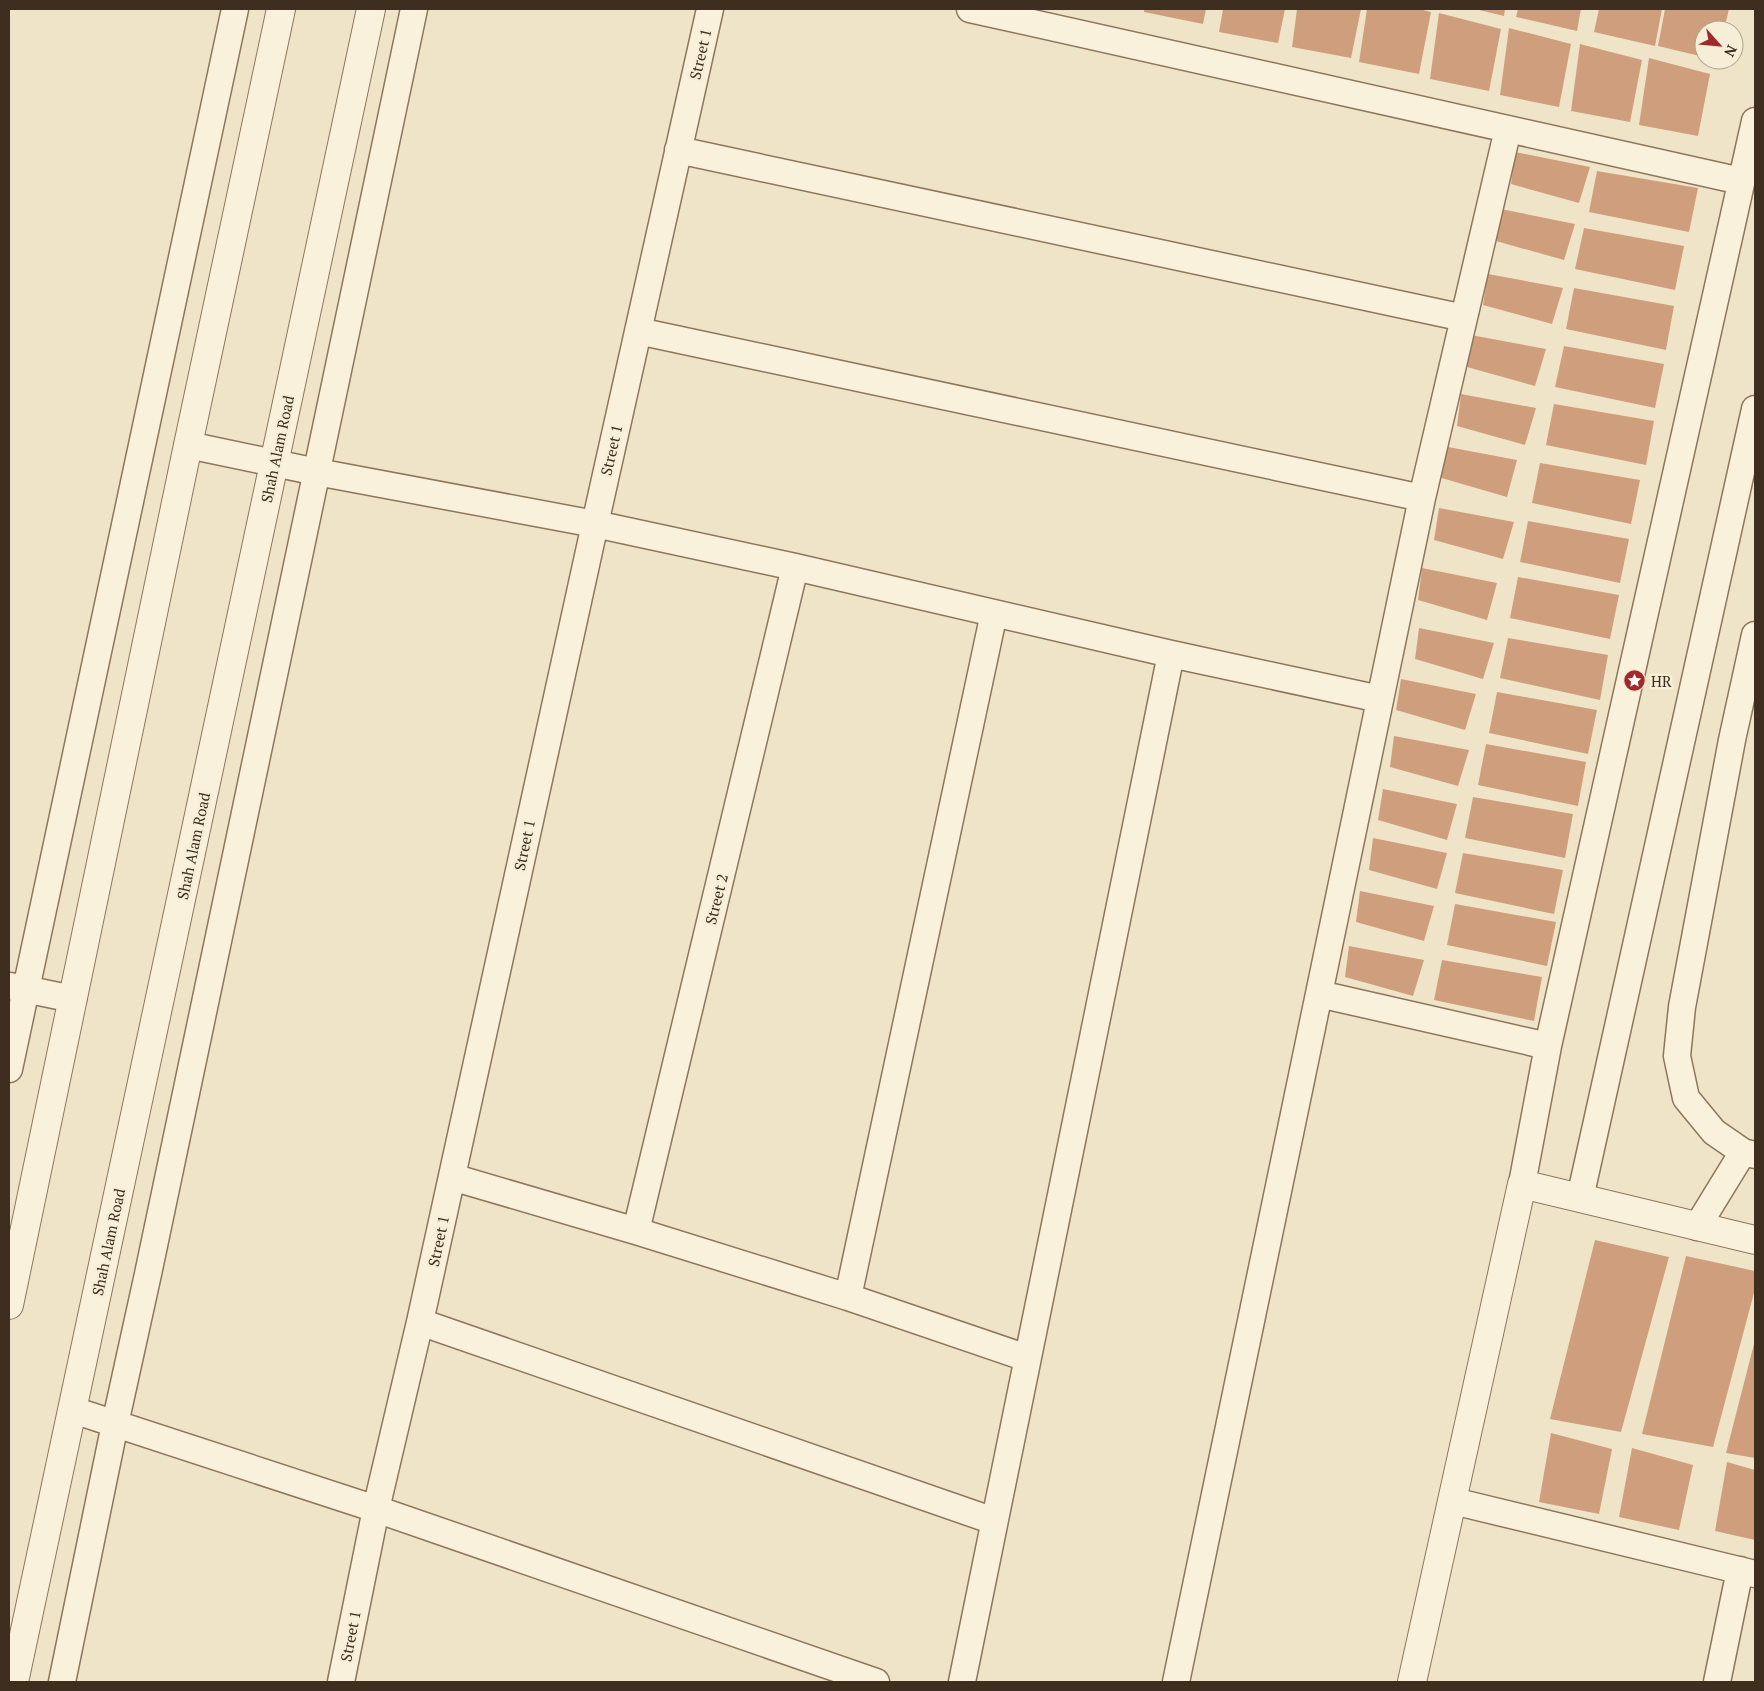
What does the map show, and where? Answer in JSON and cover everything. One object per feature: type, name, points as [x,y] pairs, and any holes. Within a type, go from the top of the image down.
[{"type":"street","points":[[9,1069],[17,987],[235,9]]},
{"type":"street","points":[[9,1305],[281,9]]},
{"type":"street","name":"Shah Alam Road","points":[[14,1682],[371,9]]},
{"type":"street","points":[[62,1682],[414,9]]},
{"type":"street","name":"Street 1","points":[[342,1682],[376,1510],[420,1322],[710,9]]},
{"type":"street","points":[[970,9],[1741,181]]},
{"type":"street","points":[[1412,1682],[1522,1184],[1548,1046],[1755,121]]},
{"type":"street","points":[[1176,1682],[1422,498],[1508,129]]},
{"type":"street","points":[[678,150],[1464,318]]},
{"type":"street","points":[[638,331],[1422,498]]},
{"type":"street","points":[[1580,1198],[1755,410]]},
{"type":"street","points":[[188,445],[317,472],[595,524],[795,567],[1171,654],[1380,699]]},
{"type":"street","name":"Street 2","points":[[636,1231],[795,567]]},
{"type":"street","points":[[848,1297],[994,613]]},
{"type":"street","points":[[1697,1226],[1749,1154],[1714,1132],[1686,1098],[1677,1056],[1684,998],[1732,740],[1755,635]]},
{"type":"street","points":[[962,1682],[1171,654]]},
{"type":"street","points":[[17,987],[73,999]]},
{"type":"street","points":[[1319,994],[1548,1046]]},
{"type":"street","points":[[452,1177],[636,1231],[848,1297],[1027,1358]]},
{"type":"street","points":[[1522,1184],[1755,1240]]},
{"type":"street","points":[[420,1322],[994,1521]]},
{"type":"street","points":[[73,1410],[376,1510],[876,1682]]},
{"type":"street","points":[[1453,1501],[1748,1572],[1716,1682]]},
{"type":"building","points":[[1144,9],[1206,9],[1203,24],[1144,12]]},
{"type":"building","points":[[1223,9],[1285,9],[1278,43],[1219,32]]},
{"type":"building","points":[[1297,9],[1361,9],[1351,58],[1292,47]]},
{"type":"building","points":[[1367,9],[1419,9],[1431,12],[1419,74],[1359,62]]},
{"type":"building","points":[[1475,9],[1505,9],[1504,16]]},
{"type":"building","points":[[1518,9],[1581,9],[1577,31],[1516,17]]},
{"type":"building","points":[[1599,9],[1662,9],[1655,46],[1594,32]]},
{"type":"building","points":[[1665,9],[1729,9],[1726,20],[1694,20],[1694,55],[1658,46]]},
{"type":"building","points":[[1439,13],[1501,29],[1489,91],[1430,79]]},
{"type":"building","points":[[1509,28],[1571,44],[1559,107],[1500,95]]},
{"type":"building","points":[[1580,44],[1642,60],[1630,122],[1571,111]]},
{"type":"building","points":[[1649,58],[1710,74],[1698,136],[1639,125]]},
{"type":"building","points":[[1515,152],[1590,167],[1579,203],[1511,184]]},
{"type":"building","points":[[1597,171],[1698,188],[1689,232],[1589,212]]},
{"type":"building","points":[[1501,209],[1575,224],[1564,260],[1496,241]]},
{"type":"building","points":[[1584,228],[1684,246],[1675,290],[1575,269]]},
{"type":"building","points":[[1488,274],[1563,288],[1552,324],[1483,305]]},
{"type":"building","points":[[1574,288],[1674,306],[1666,350],[1566,329]]},
{"type":"building","points":[[1471,335],[1546,349],[1535,386],[1467,367]]},
{"type":"building","points":[[1564,346],[1664,364],[1655,408],[1555,387]]},
{"type":"building","points":[[1461,394],[1536,408],[1525,445],[1457,426]]},
{"type":"building","points":[[1554,404],[1654,421],[1646,465],[1546,445]]},
{"type":"building","points":[[1443,446],[1517,460],[1507,497],[1438,477]]},
{"type":"building","points":[[1540,463],[1640,480],[1631,524],[1532,503]]},
{"type":"building","points":[[1439,508],[1514,522],[1503,559],[1434,540]]},
{"type":"building","points":[[1528,521],[1629,539],[1620,583],[1520,562]]},
{"type":"building","points":[[1422,568],[1497,583],[1487,620],[1418,600]]},
{"type":"building","points":[[1518,577],[1619,595],[1610,639],[1510,618]]},
{"type":"building","points":[[1419,628],[1494,643],[1483,679],[1415,659]]},
{"type":"building","points":[[1508,638],[1608,655],[1600,700],[1500,678]]},
{"type":"building","points":[[1401,679],[1476,694],[1465,730],[1396,710]]},
{"type":"building","points":[[1497,692],[1597,710],[1588,754],[1489,733]]},
{"type":"building","points":[[1394,736],[1469,750],[1458,786],[1390,767]]},
{"type":"building","points":[[1486,744],[1586,762],[1578,806],[1478,785]]},
{"type":"building","points":[[1383,789],[1457,804],[1447,840],[1378,820]]},
{"type":"building","points":[[1473,797],[1573,814],[1565,858],[1465,838]]},
{"type":"building","points":[[1373,838],[1447,853],[1437,889],[1369,870]]},
{"type":"building","points":[[1463,853],[1563,870],[1554,914],[1455,893]]},
{"type":"building","points":[[1360,891],[1434,906],[1424,941],[1356,922]]},
{"type":"building","points":[[1455,904],[1556,922],[1547,966],[1447,945]]},
{"type":"building","points":[[1349,946],[1424,960],[1413,996],[1345,977]]},
{"type":"building","points":[[1442,960],[1542,977],[1534,1021],[1434,1000]]},
{"type":"building","points":[[1595,1240],[1669,1257],[1621,1432],[1550,1419]]},
{"type":"building","points":[[1686,1256],[1755,1271],[1755,1289],[1713,1447],[1642,1434]]},
{"type":"building","points":[[1755,1340],[1755,1458],[1726,1453]]},
{"type":"building","points":[[1551,1433],[1612,1449],[1599,1514],[1539,1502]]},
{"type":"building","points":[[1632,1448],[1693,1465],[1679,1530],[1619,1517]]},
{"type":"building","points":[[1727,1462],[1755,1470],[1755,1540],[1715,1531]]},
{"type":"place","name":"HR","points":[[1635,681]]}]
